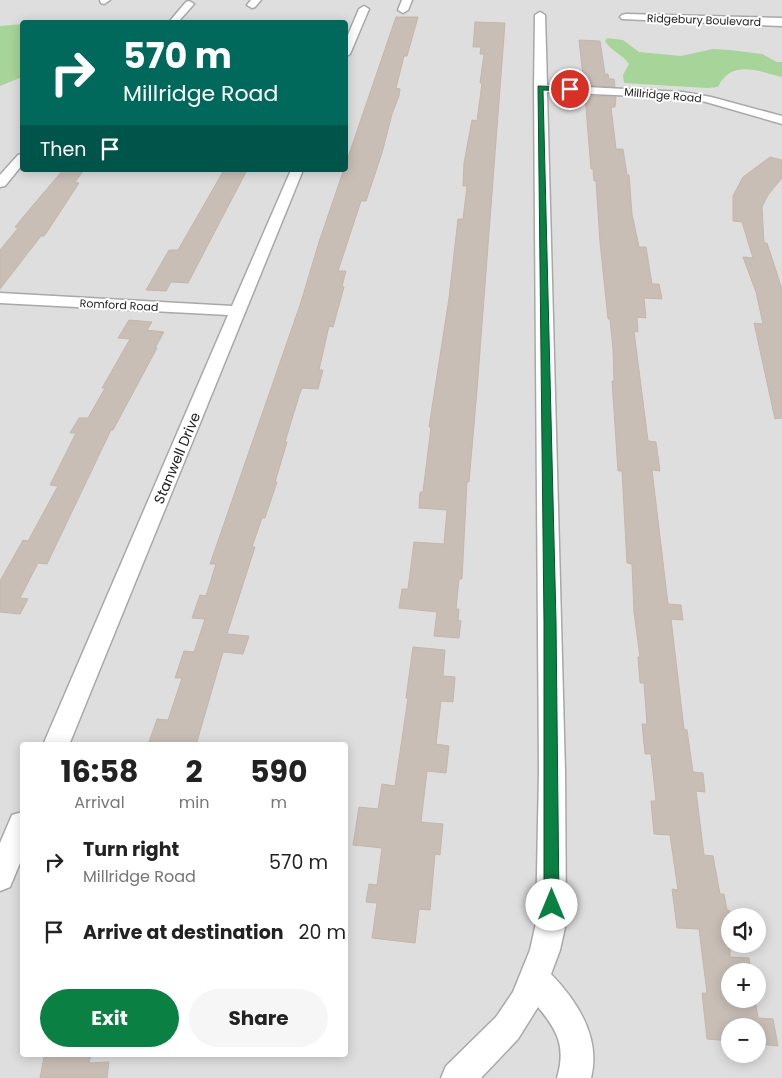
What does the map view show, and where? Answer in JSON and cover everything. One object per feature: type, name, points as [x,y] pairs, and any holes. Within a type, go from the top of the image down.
[{"type":"street","points":[[404,10],[406,0]]},
{"type":"street","points":[[175,20],[189,4]]},
{"type":"street","points":[[348,47],[364,8]]},
{"type":"street","points":[[469,1075],[507,1028],[524,1003],[545,950],[551,923],[550,622],[538,13]]},
{"type":"street","name":"Ridgebury Boulevard","points":[[626,17],[782,22]]},
{"type":"street","name":"Millridge Road","points":[[540,88],[683,95],[707,99],[782,120]]},
{"type":"street","points":[[0,183],[20,160]]},
{"type":"street","name":"Stanwell Drive","points":[[57,742],[296,172]]},
{"type":"street","name":"Romford Road","points":[[0,298],[238,311]]},
{"type":"street","points":[[0,878],[20,829]]},
{"type":"street","points":[[535,979],[562,1012],[577,1039],[578,1058],[574,1078]]},
{"type":"shaded area","points":[[0,0],[782,0],[782,1078],[0,1078]]},
{"type":"green space","points":[[20,24],[20,78],[0,86],[0,26]]},
{"type":"green space","points":[[607,38],[623,40],[639,52],[681,56],[713,49],[762,54],[777,62],[782,62],[782,77],[746,69],[730,73],[723,78],[718,87],[624,83],[623,75],[629,64],[607,44],[605,41]]},
{"type":"building","points":[[396,17],[418,17],[407,56],[404,56],[396,88],[400,89],[399,96],[392,114],[382,153],[366,201],[361,201],[338,271],[346,271],[342,286],[344,287],[333,327],[329,326],[319,370],[323,370],[318,389],[302,388],[299,396],[285,442],[287,442],[275,482],[277,482],[265,518],[262,518],[252,547],[255,547],[227,634],[249,636],[243,654],[223,652],[197,742],[149,742],[157,719],[168,720],[182,678],[175,678],[184,651],[194,652],[205,619],[192,618],[200,595],[206,596],[216,564],[210,564],[301,302],[343,172],[348,172],[348,157]]},
{"type":"building","points":[[475,22],[505,23],[477,390],[469,482],[467,482],[462,579],[459,579],[456,609],[459,609],[458,620],[461,621],[459,638],[434,636],[437,612],[399,608],[402,589],[408,589],[414,542],[444,544],[447,510],[419,508],[420,492],[423,492],[431,427],[429,427],[449,298],[458,219],[463,219],[467,186],[463,186],[464,163],[472,120],[477,121],[482,83],[480,83],[484,54],[480,54],[481,47],[473,47]]},
{"type":"building","points":[[579,40],[600,41],[605,74],[608,74],[609,79],[614,79],[615,87],[584,85]]},
{"type":"building","points":[[585,96],[616,97],[615,107],[611,107],[616,149],[623,149],[627,175],[629,175],[632,214],[639,247],[646,247],[652,284],[659,284],[662,299],[644,298],[646,318],[637,317],[638,332],[634,331],[648,441],[656,442],[660,471],[652,470],[668,604],[681,605],[683,620],[671,619],[684,729],[687,730],[693,772],[703,773],[705,792],[696,791],[704,855],[713,856],[720,894],[724,894],[727,908],[721,908],[721,953],[730,953],[730,957],[749,958],[750,963],[721,963],[721,1008],[756,1008],[758,1018],[721,1018],[721,1040],[707,1039],[702,993],[707,993],[699,929],[677,928],[672,889],[678,890],[670,835],[654,834],[651,801],[656,801],[651,754],[645,754],[642,724],[647,724],[644,683],[640,683],[638,657],[640,657],[634,612],[632,564],[627,563],[622,471],[618,471],[612,381],[614,381],[613,349],[600,242],[596,181],[594,181],[593,169],[591,169]]},
{"type":"building","points":[[770,157],[782,160],[782,178],[768,195],[762,207],[764,243],[767,243],[782,289],[782,418],[775,419],[754,323],[763,324],[756,292],[743,257],[753,258],[742,222],[733,221],[733,196],[743,177]]},
{"type":"building","points":[[61,172],[82,172],[75,182],[79,183],[47,232],[44,236],[41,236],[0,289],[0,250],[18,228],[15,227]]},
{"type":"building","points":[[223,172],[246,172],[188,283],[171,282],[166,291],[146,290],[169,250],[178,250]]},
{"type":"building","points":[[129,320],[152,322],[147,330],[164,332],[113,430],[111,430],[47,564],[38,563],[20,598],[28,599],[20,614],[0,612],[0,581],[23,540],[28,541],[58,486],[50,485],[76,433],[70,433],[79,418],[88,418],[105,388],[102,388],[130,339],[118,338]]},
{"type":"building","points":[[413,647],[445,650],[443,676],[455,677],[453,702],[441,701],[436,744],[449,746],[446,773],[427,771],[421,822],[443,824],[440,855],[435,854],[430,910],[419,909],[415,943],[372,938],[377,903],[366,902],[369,884],[377,885],[382,848],[353,845],[359,807],[378,809],[382,784],[395,786],[408,698],[406,698]]},
{"type":"building","points":[[766,1019],[773,1019],[778,1046],[766,1045]]},
{"type":"building","points":[[44,1057],[90,1057],[89,1063],[109,1062],[107,1078],[40,1078]]},
{"type":"route","points":[[552,905],[550,622],[540,88],[570,89]]}]
